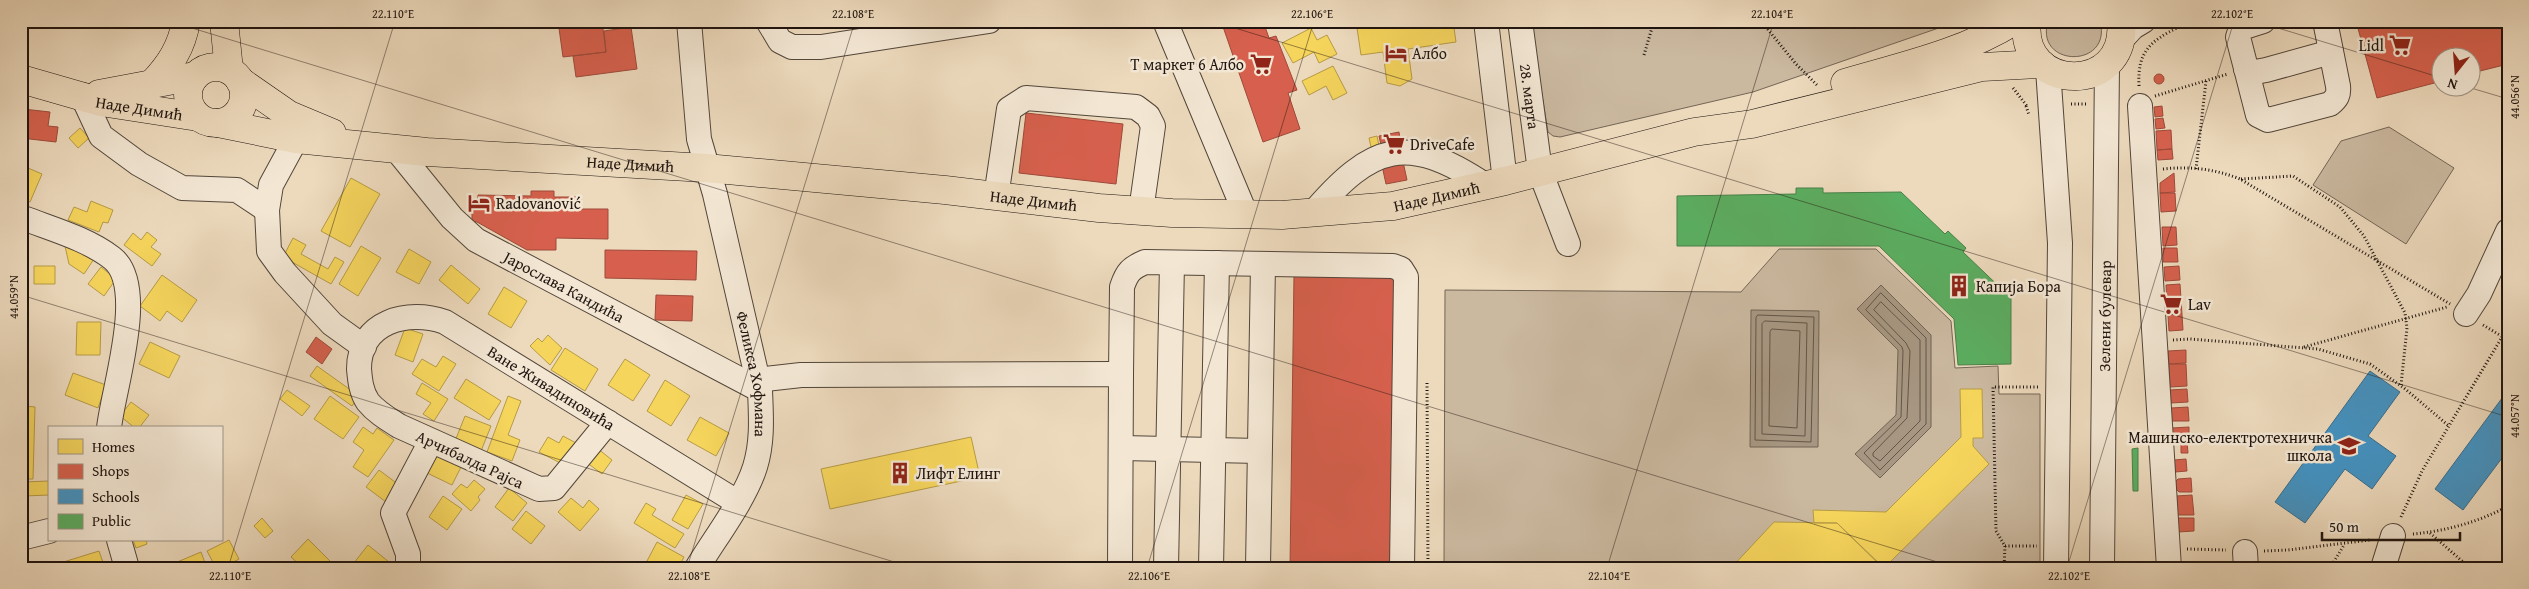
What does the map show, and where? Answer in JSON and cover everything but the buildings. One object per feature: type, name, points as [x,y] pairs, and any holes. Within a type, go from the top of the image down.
[{"type":"main road","points":[[152,84],[174,58],[183,37],[186,21]]},
{"type":"main road","points":[[196,21],[198,74],[187,94],[190,107],[208,120],[233,117],[242,104],[243,88],[235,76],[224,21]]},
{"type":"main road","points":[[1694,132],[1751,110],[1957,49],[1977,42],[2014,21]]},
{"type":"main road","points":[[2027,21],[2027,41],[2032,53],[2044,67],[2062,76],[2078,77],[2094,73],[2116,42]]},
{"type":"main road","points":[[198,74],[214,67],[235,76]]},
{"type":"main road","points":[[1694,132],[1752,124],[1982,67],[2044,67]]},
{"type":"main road","name":"Наде Димић","points":[[82,96],[116,93],[198,74]]},
{"type":"main road","name":"Наде Димић","points":[[235,76],[275,106],[301,121],[365,144]]},
{"type":"main road","name":"Наде Димић","points":[[21,79],[122,106],[208,120],[296,139],[365,144],[396,149],[706,168],[945,190],[996,197],[1141,211],[1246,215],[1313,214],[1394,206],[1495,183],[1694,132]]},
{"type":"street","name":"Феликса Хофмана","points":[[689,21],[699,139],[715,194],[759,385],[762,422],[760,445],[755,467],[737,502],[697,568]]},
{"type":"street","points":[[768,21],[780,41],[792,47],[821,46],[988,21]]},
{"type":"street","points":[[1165,21],[1246,215]]},
{"type":"street","points":[[1313,214],[1339,183],[1360,167],[1377,158],[1402,153],[1419,153],[1438,158],[1495,183],[1486,21]]},
{"type":"street","name":"28. марта","points":[[1520,21],[1540,171],[1568,244]]},
{"type":"street","points":[[2116,42],[2133,27],[2144,21]]},
{"type":"street","points":[[2263,21],[2241,28],[2239,32],[2258,115],[2268,120],[2330,104],[2336,100],[2339,94],[2338,86],[2324,21]]},
{"type":"street","name":"Зелени булевар","points":[[2102,568],[2116,42]]},
{"type":"street","points":[[2246,69],[2255,72],[2266,70],[2331,52]]},
{"type":"street","points":[[2044,67],[2060,243],[2056,568]]},
{"type":"street","points":[[82,96],[101,136],[139,164],[182,188],[237,190],[267,210]]},
{"type":"street","points":[[996,197],[1009,109],[1026,98],[1136,107],[1148,116],[1153,126],[1141,211]]},
{"type":"street","points":[[2140,106],[2142,170],[2155,340],[2168,559]]},
{"type":"street","points":[[296,139],[271,185],[267,210],[270,250],[285,272],[332,324],[364,347]]},
{"type":"street","name":"Јарослава Кандића","points":[[396,149],[452,218],[476,240],[759,385]]},
{"type":"street","points":[[21,217],[92,245],[114,259],[125,279],[128,300],[127,336],[109,426]]},
{"type":"street","points":[[2466,314],[2479,294],[2505,244]]},
{"type":"street","points":[[1120,568],[1122,287],[1126,274],[1133,267],[1145,262],[1392,266],[1401,269],[1405,274],[1402,568]]},
{"type":"street","points":[[1166,568],[1172,263]]},
{"type":"street","points":[[1211,568],[1217,263]]},
{"type":"street","points":[[1258,568],[1263,264]]},
{"type":"street","name":"Ване Живадиновића","points":[[364,347],[373,334],[383,325],[409,316],[428,316],[464,332],[737,502]]},
{"type":"street","name":"Арчибалда Рајса","points":[[364,347],[359,359],[360,383],[367,401],[379,413],[399,426],[530,487],[546,490],[554,488],[608,422]]},
{"type":"street","points":[[759,385],[801,375],[1122,374]]},
{"type":"street","points":[[408,568],[408,554],[393,513],[431,440]]},
{"type":"street","points":[[1122,448],[1259,452]]},
{"type":"street","points":[[21,538],[48,531]]},
{"type":"street","points":[[2383,568],[2393,536]]},
{"type":"street","points":[[120,542],[128,568]]},
{"type":"path","points":[[1644,55],[1654,21]]},
{"type":"path","points":[[1761,21],[1796,64],[1822,90]]},
{"type":"path","points":[[2140,106],[2138,76],[2141,60],[2148,46],[2159,36],[2179,27],[2178,21]]},
{"type":"path","points":[[2196,168],[2206,81]]},
{"type":"path","points":[[2142,170],[2179,167],[2196,168],[2214,170],[2240,179],[2453,306],[2300,348]]},
{"type":"path","points":[[2240,179],[2293,176],[2340,207],[2364,236],[2379,262],[2406,319],[2407,328],[2401,386]]},
{"type":"path","points":[[2466,314],[2508,340]]},
{"type":"path","points":[[2393,536],[2422,471],[2502,337]]},
{"type":"path","points":[[2155,340],[2190,339],[2318,350],[2370,364],[2401,386],[2449,426]]},
{"type":"path","points":[[1427,382],[1428,568]]},
{"type":"path","points":[[2004,568],[2005,546],[1996,530],[1993,388],[2044,387]]},
{"type":"path","points":[[2430,532],[2470,568]]},
{"type":"path","points":[[2330,568],[2344,544]]},
{"type":"path","points":[[2005,546],[2043,546]]},
{"type":"path","points":[[2168,559],[2200,548],[2245,560]]},
{"type":"shaded area","points":[[1530,21],[1959,21],[1753,92],[1560,137],[1553,136],[1548,132]]},
{"type":"shaded area","points":[[2048,21],[2100,21],[2101,37],[2095,48],[2086,54],[2074,57],[2062,54],[2052,48],[2047,36]]},
{"type":"shaded area","points":[[2389,127],[2454,168],[2406,244],[2313,185],[2341,141]]},
{"type":"shaded area","points":[[1779,249],[1876,249],[1951,321],[1955,368],[1998,366],[1999,394],[2040,394],[2040,568],[1689,568],[1688,562],[1444,563],[1445,290],[1741,292]]},
{"type":"water","points":[[1881,285],[1931,335],[1931,427],[1880,478],[1855,454],[1896,415],[1898,350],[1857,309]]},
{"type":"water","points":[[1751,310],[1819,311],[1818,447],[1750,447]]},
{"type":"place","name":"Lidl","points":[[2400,45]]},
{"type":"place","name":"Албо","points":[[1396,53]]},
{"type":"place","name":"Т маркет 6 Албо","points":[[1261,64]]},
{"type":"place","name":"DriveCafe","points":[[1394,144]]},
{"type":"place","name":"Radovanović","points":[[479,203]]},
{"type":"place","name":"Капија Бора","points":[[1959,286]]},
{"type":"place","name":"Lav","points":[[2171,304]]},
{"type":"place","name":"Машинско-електротехничка школа","points":[[2349,446]]},
{"type":"place","name":"Лифт Елинг","points":[[900,473]]}]
